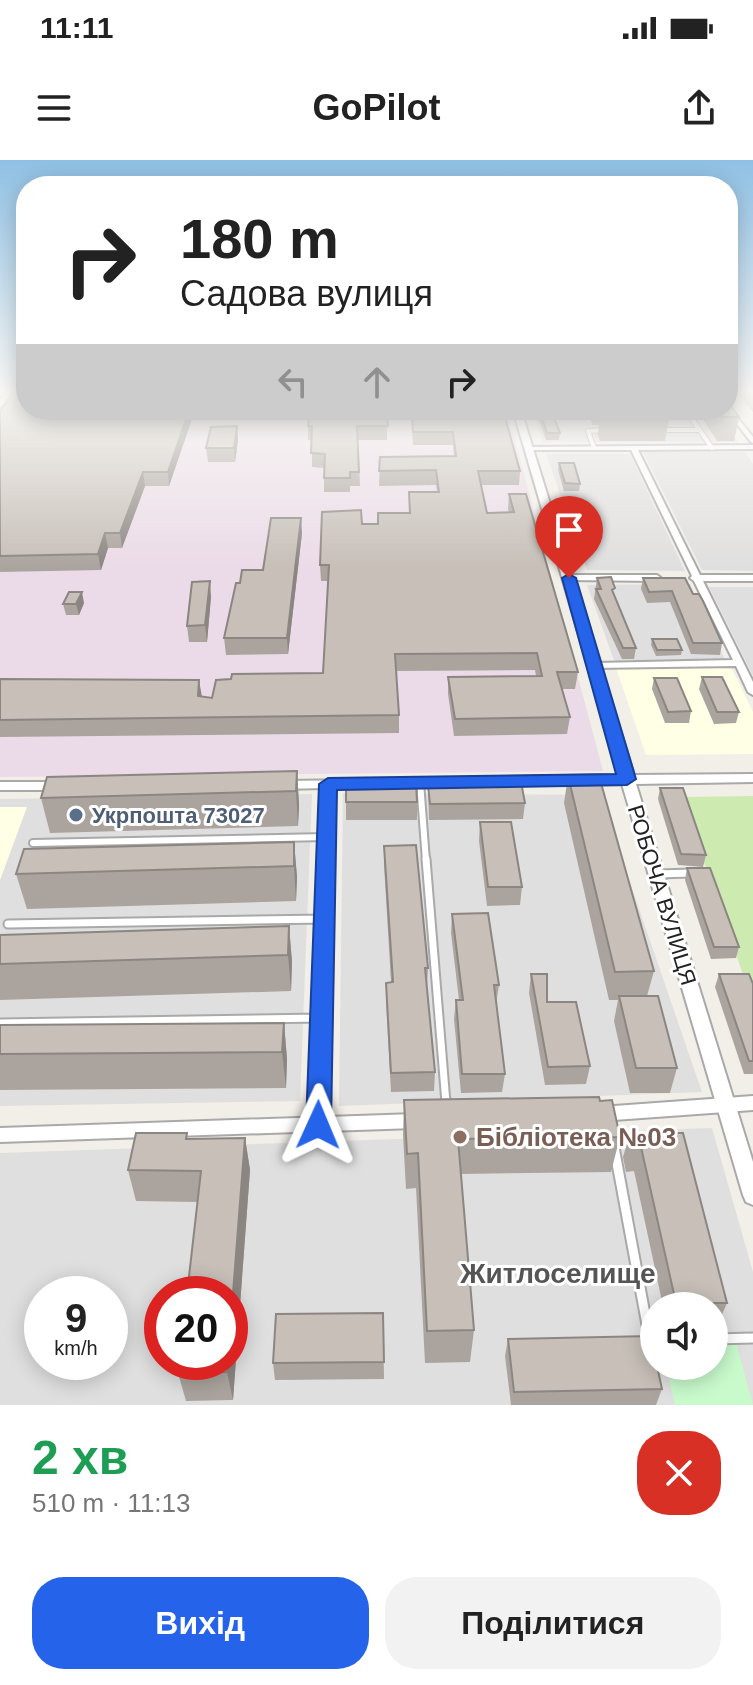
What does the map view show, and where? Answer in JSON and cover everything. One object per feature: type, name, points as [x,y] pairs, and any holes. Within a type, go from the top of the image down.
[{"type":"street","name":"РОБОЧА ВУЛИЦЯ","points":[[530,451],[753,1195]]},
{"type":"street","points":[[636,451],[753,692]]},
{"type":"street","points":[[569,578],[669,578]]},
{"type":"street","points":[[683,578],[753,578]]},
{"type":"street","points":[[596,666],[739,663]]},
{"type":"street","points":[[266,785],[753,778]]},
{"type":"street","points":[[0,786],[82,786]]},
{"type":"street","points":[[579,1115],[753,1103]]},
{"type":"street","points":[[0,1135],[440,1120]]},
{"type":"lane","points":[[420,782],[440,1120]]},
{"type":"lane","points":[[318,1125],[328,784]]},
{"type":"lane","points":[[33,843],[326,837]]},
{"type":"lane","points":[[655,874],[705,873]]},
{"type":"lane","points":[[8,924],[324,919]]},
{"type":"lane","points":[[0,1023],[321,1018]]},
{"type":"lane","points":[[608,1114],[643,1292]]},
{"type":"lane","points":[[728,1339],[753,1338]]},
{"type":"lane","points":[[634,1341],[640,1341]]},
{"type":"shaded area","points":[[0,451],[518,451],[603,771],[0,777]]},
{"type":"shaded area","points":[[643,452],[745,452],[753,464],[753,571],[702,570]]},
{"type":"shaded area","points":[[546,454],[630,454],[685,571],[587,570]]},
{"type":"shaded area","points":[[690,584],[725,660],[615,663],[587,585]]},
{"type":"shaded area","points":[[709,587],[753,587],[753,676]]},
{"type":"shaded area","points":[[731,667],[753,712],[753,754],[646,755],[616,668]]},
{"type":"shaded area","points":[[343,793],[600,795],[702,1092],[339,1106]]},
{"type":"shaded area","points":[[312,794],[300,1101],[0,1106],[0,799]]},
{"type":"shaded area","points":[[0,807],[27,807],[0,880]]},
{"type":"shaded area","points":[[712,1128],[753,1272],[753,1405],[0,1405],[0,1153]]},
{"type":"green space","points":[[753,796],[753,1003],[681,797]]},
{"type":"green space","points":[[728,1339],[735,1339],[753,1405],[675,1405],[669,1380],[728,1380]]},
{"type":"building","points":[[0,451],[175,451],[168,472],[143,472],[120,533],[105,533],[98,554],[0,556]]},
{"type":"building","points":[[358,451],[359,472],[350,472],[350,478],[324,478],[325,454],[311,453]]},
{"type":"building","points":[[455,451],[514,451],[520,471],[478,471],[487,513],[514,512],[509,494],[526,494],[578,672],[557,672],[570,717],[455,719],[448,677],[542,676],[537,653],[395,654],[399,715],[0,720],[0,679],[199,680],[198,696],[212,698],[216,680],[231,679],[232,674],[323,673],[329,565],[320,565],[322,512],[361,510],[362,524],[378,524],[378,513],[410,513],[409,492],[439,492],[436,470],[379,471],[380,457],[456,456]]},
{"type":"building","points":[[559,463],[574,463],[580,484],[565,483]]},
{"type":"building","points":[[271,518],[301,518],[287,638],[224,638],[236,583],[240,583],[242,570],[263,570]]},
{"type":"building","points":[[611,577],[615,588],[612,590],[636,648],[623,648],[596,589],[601,589],[597,578]]},
{"type":"building","points":[[643,578],[685,578],[693,594],[699,594],[703,601],[722,643],[693,643],[672,591],[649,592]]},
{"type":"building","points":[[210,581],[205,625],[187,626],[192,582]]},
{"type":"building","points":[[69,592],[82,592],[76,604],[63,604]]},
{"type":"building","points":[[652,639],[677,639],[682,650],[657,650]]},
{"type":"building","points":[[702,677],[722,677],[739,712],[717,712]]},
{"type":"building","points":[[654,678],[677,678],[691,711],[668,712]]},
{"type":"building","points":[[297,771],[296,791],[41,798],[47,777]]},
{"type":"building","points":[[568,776],[599,776],[654,971],[615,972]]},
{"type":"building","points":[[346,782],[416,782],[417,802],[346,802]]},
{"type":"building","points":[[521,782],[525,803],[430,804],[428,785]]},
{"type":"building","points":[[660,788],[683,788],[706,855],[681,854]]},
{"type":"building","points":[[480,822],[511,822],[522,887],[488,887]]},
{"type":"building","points":[[294,842],[294,866],[16,874],[24,849]]},
{"type":"building","points":[[416,845],[435,1072],[391,1073],[386,983],[393,982],[384,846]]},
{"type":"building","points":[[687,868],[710,868],[739,947],[714,947]]},
{"type":"building","points":[[488,913],[499,985],[494,985],[505,1074],[462,1074],[456,1000],[463,1000],[452,914]]},
{"type":"building","points":[[289,926],[288,955],[0,964],[0,935]]},
{"type":"building","points":[[531,974],[547,974],[547,1002],[576,1002],[590,1066],[548,1067]]},
{"type":"building","points":[[719,974],[749,974],[753,984],[753,1061],[749,1061]]},
{"type":"building","points":[[619,996],[658,996],[677,1068],[636,1068]]},
{"type":"building","points":[[284,1023],[282,1052],[0,1054],[0,1025]]},
{"type":"building","points":[[599,1097],[600,1101],[612,1100],[620,1137],[458,1139],[474,1330],[427,1331],[418,1153],[407,1154],[404,1100]]},
{"type":"building","points":[[136,1133],[187,1133],[186,1139],[245,1138],[234,1276],[189,1276],[201,1171],[128,1170]]},
{"type":"building","points":[[630,1133],[683,1133],[724,1292],[674,1292],[641,1147],[633,1147]]},
{"type":"building","points":[[383,1313],[384,1362],[273,1363],[276,1314]]},
{"type":"building","points":[[640,1336],[640,1380],[660,1380],[662,1389],[514,1392],[508,1339]]},
{"type":"place","name":"Укрпошта 73027","points":[[76,815]]},
{"type":"place","name":"Бібліотека №03","points":[[460,1137]]},
{"type":"district","name":"Житлоселище","points":[[558,1273]]},
{"type":"route","points":[[318,1125],[328,784],[627,779],[569,578]]}]
